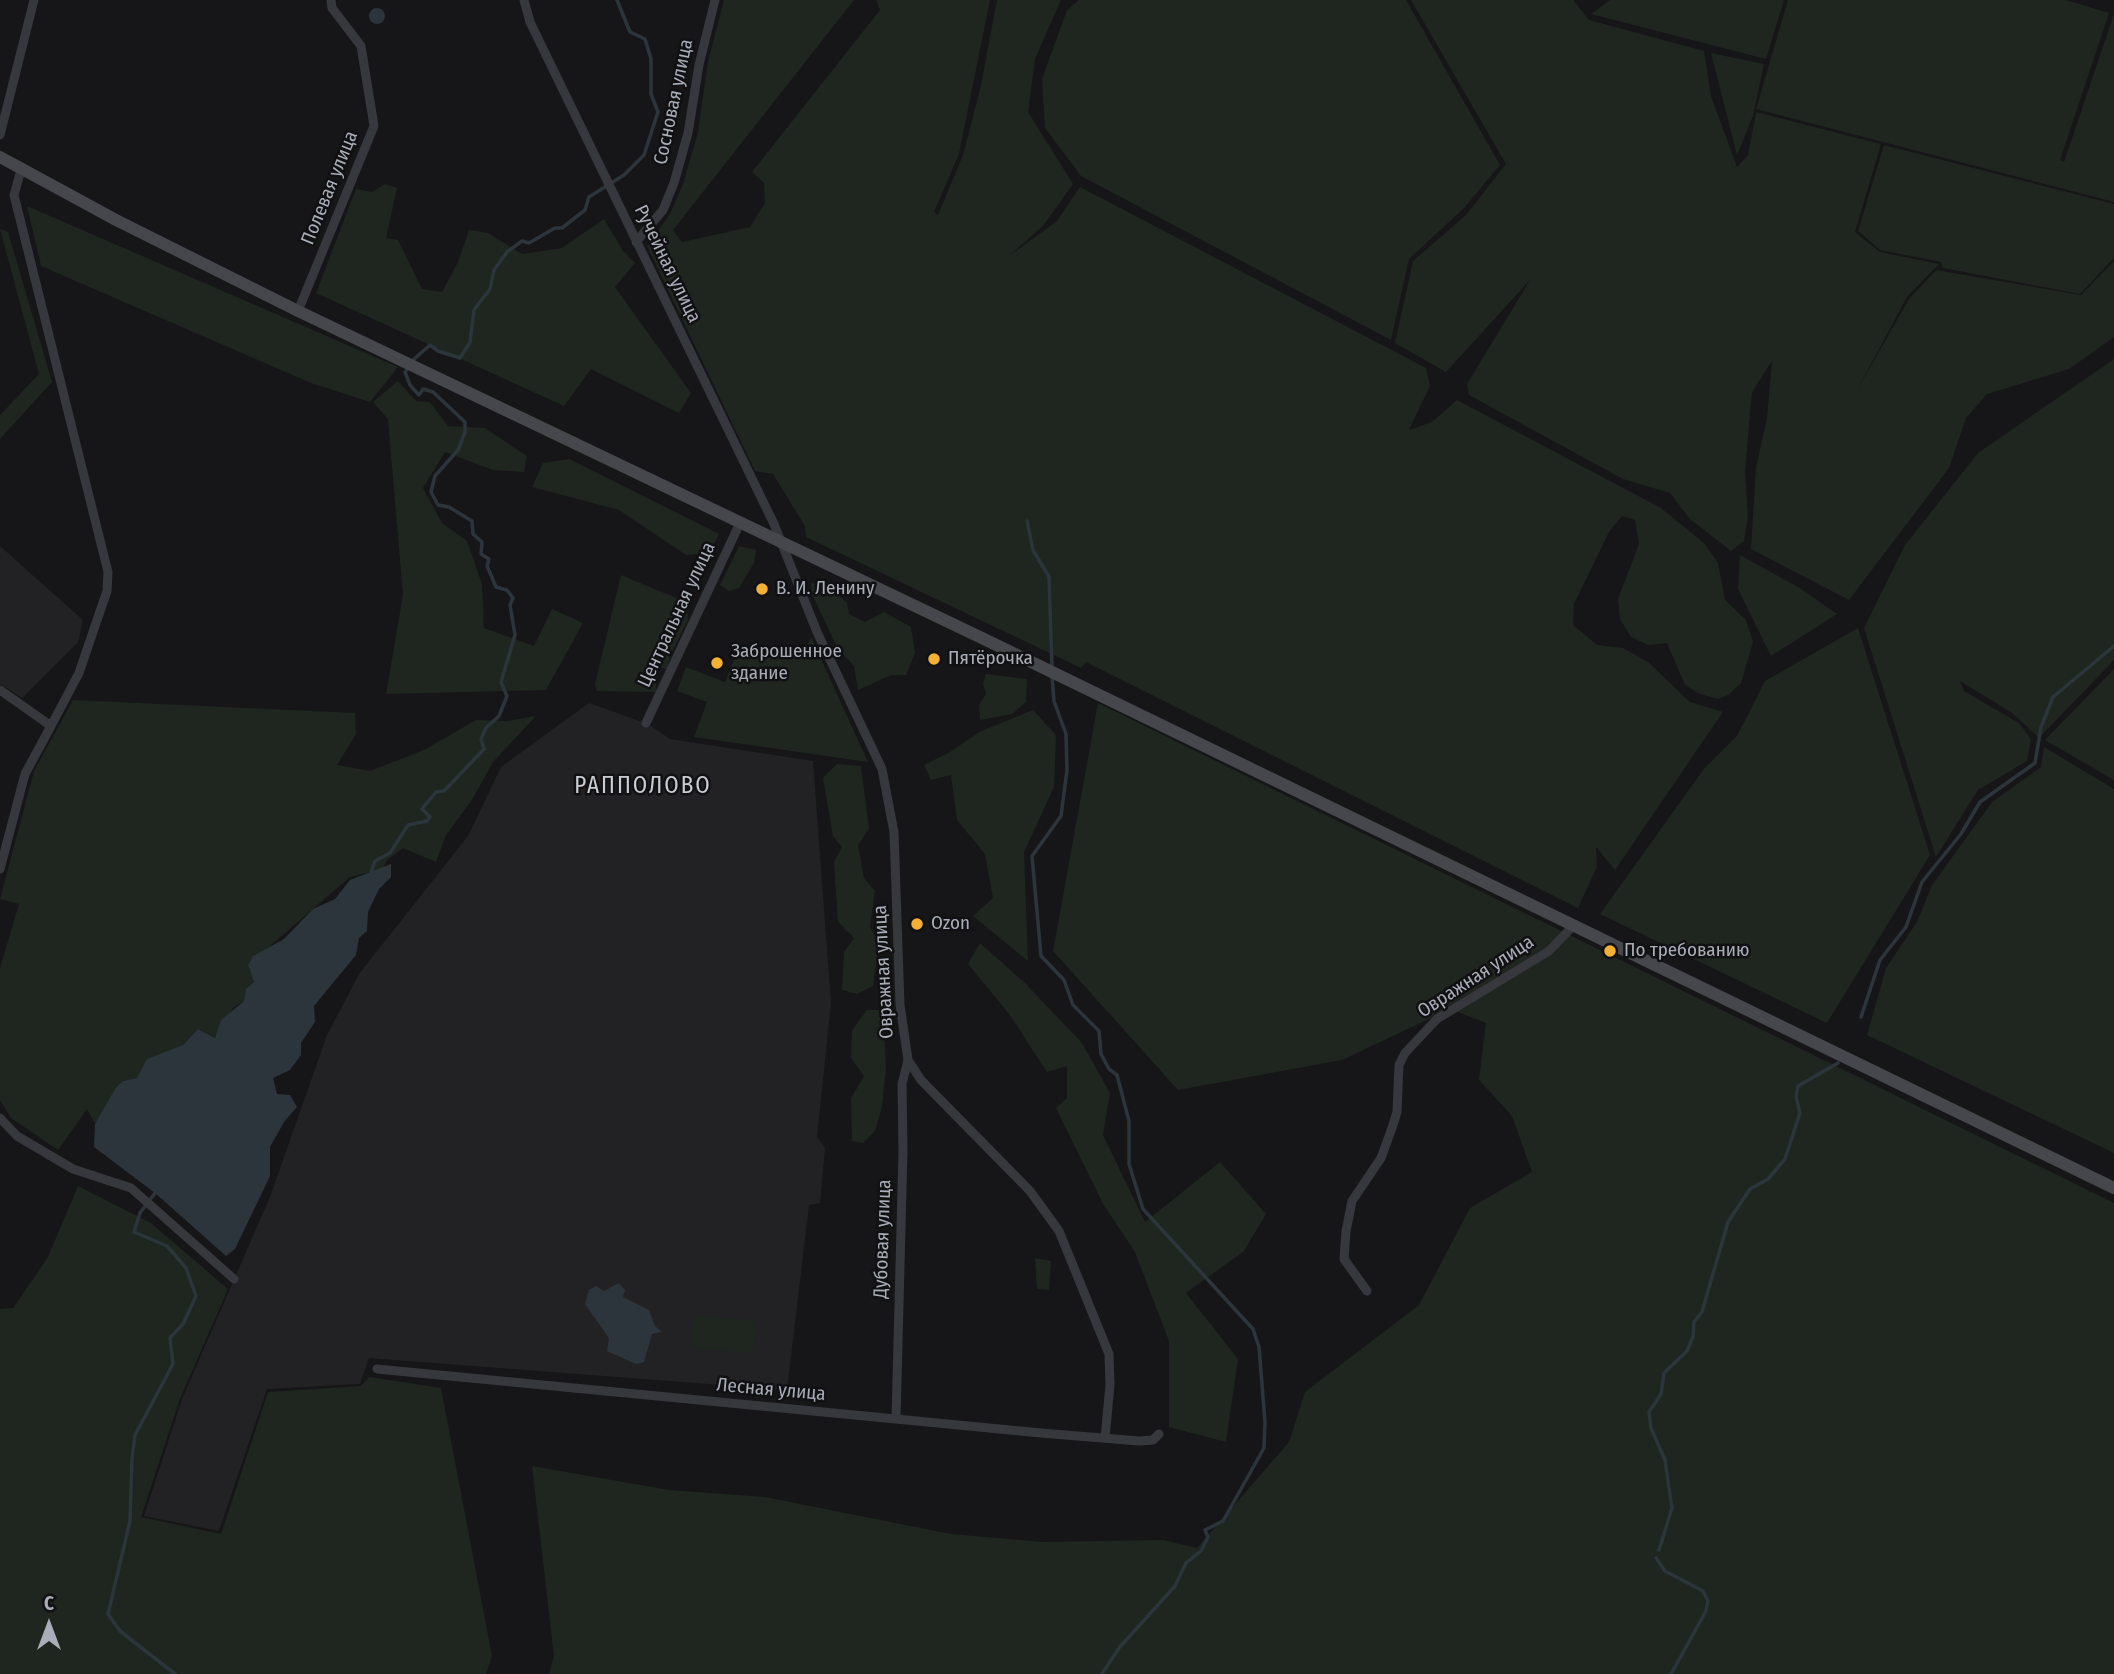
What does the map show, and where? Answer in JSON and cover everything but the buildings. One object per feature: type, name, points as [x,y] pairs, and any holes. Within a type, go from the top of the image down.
[{"type":"main road","points":[[0,157],[298,311],[2114,1188]]},
{"type":"street","points":[[0,135],[34,0]]},
{"type":"street","name":"Полевая улица","points":[[298,311],[374,126],[360,46],[332,8],[331,0]]},
{"type":"street","name":"Ручейная улица","points":[[523,0],[530,22],[781,543]]},
{"type":"street","name":"Сосновая улица","points":[[636,242],[663,210],[674,183],[688,133],[699,65],[715,0]]},
{"type":"street","points":[[0,869],[25,774],[79,673],[107,591],[108,572],[14,195],[21,170]]},
{"type":"street","name":"Центральная улица","points":[[646,723],[740,523]]},
{"type":"street","name":"Овражная улица","points":[[781,543],[822,643],[882,769],[887,787],[894,832],[900,1005],[908,1060],[930,1090],[1030,1191],[1059,1231],[1109,1354],[1110,1385],[1105,1438]]},
{"type":"street","points":[[0,690],[51,726]]},
{"type":"street","name":"Овражная улица","points":[[1367,1292],[1344,1259],[1346,1231],[1352,1201],[1381,1158],[1392,1128],[1397,1112],[1399,1065],[1405,1053],[1437,1019],[1549,951],[1573,926]]},
{"type":"street","name":"Дубовая улица","points":[[896,1419],[904,1151],[902,1084],[908,1060]]},
{"type":"street","points":[[0,1118],[17,1136],[73,1169],[131,1188],[234,1279]]},
{"type":"street","name":"Лесная улица","points":[[377,1369],[1105,1438],[1153,1440],[1159,1434]]},
{"type":"shaded area","points":[[724,0],[854,0],[673,230],[682,242],[750,227],[765,203],[764,183],[752,172],[880,10],[876,0],[990,0],[959,154],[934,212],[938,215],[963,155],[980,90],[997,0],[1061,0],[1035,59],[1028,112],[1073,184],[1043,226],[1009,256],[1057,221],[1080,187],[1426,368],[1430,386],[1409,430],[1432,422],[1457,400],[1661,508],[1704,543],[1718,563],[1725,600],[1746,620],[1753,642],[1741,683],[1728,695],[1718,699],[1700,694],[1685,685],[1667,643],[1648,645],[1631,637],[1620,619],[1618,599],[1639,544],[1635,520],[1622,516],[1609,532],[1574,604],[1573,625],[1597,645],[1623,648],[1648,662],[1690,702],[1723,712],[1615,870],[1596,847],[1597,867],[1578,908],[1086,662],[1081,668],[806,537],[805,526],[773,474],[755,471],[647,246],[670,214],[683,184],[698,132],[708,62]]},
{"type":"shaded area","points":[[1079,0],[1406,0],[1500,165],[1464,208],[1409,259],[1391,340],[1081,176],[1045,128],[1042,79],[1067,10]]},
{"type":"shaded area","points":[[1411,0],[1573,0],[1589,20],[1704,51],[1711,96],[1737,167],[1748,155],[1756,112],[1881,144],[1855,232],[1880,252],[1939,264],[1907,297],[1857,390],[1909,299],[1936,270],[2081,295],[2114,261],[2114,337],[2069,369],[1987,394],[1966,418],[1949,468],[1849,600],[1751,549],[1756,468],[1767,418],[1772,361],[1752,392],[1745,472],[1748,516],[1744,541],[1731,551],[1690,519],[1670,493],[1623,479],[1469,395],[1467,384],[1530,280],[1446,372],[1395,343],[1413,261],[1466,215],[1506,164]]},
{"type":"shaded area","points":[[1610,0],[1784,0],[1766,59],[1591,14]]},
{"type":"shaded area","points":[[1788,0],[2066,0],[2109,13],[2060,160],[2064,162],[2114,14],[2114,202],[1756,109]]},
{"type":"shaded area","points":[[377,8],[383,10],[383,22],[377,24],[371,22],[369,16],[371,10]]},
{"type":"shaded area","points":[[1711,53],[1764,64],[1753,116],[1737,155]]},
{"type":"shaded area","points":[[1884,145],[2114,204],[2114,258],[2080,294],[1943,268],[1941,262],[1880,250],[1858,231]]},
{"type":"shaded area","points":[[385,184],[397,188],[386,238],[398,240],[422,289],[442,292],[458,262],[469,230],[488,233],[522,254],[562,248],[604,219],[623,251],[635,263],[615,287],[691,393],[679,413],[591,369],[564,406],[316,293],[356,189],[372,192]]},
{"type":"shaded area","points":[[27,206],[398,367],[370,402],[311,383],[41,266]]},
{"type":"shaded area","points":[[0,229],[8,232],[52,382],[0,439],[0,415],[39,374]]},
{"type":"shaded area","points":[[2114,359],[2114,660],[2039,738],[2012,713],[1960,681],[1964,691],[2019,723],[2031,739],[2027,761],[1978,790],[1936,857],[1864,628],[1905,545],[1978,453]]},
{"type":"shaded area","points":[[398,381],[416,401],[430,402],[448,426],[485,428],[527,456],[524,472],[493,470],[445,452],[423,488],[442,523],[467,541],[482,584],[484,628],[534,646],[552,609],[583,623],[546,690],[386,694],[403,595],[388,419],[373,402]]},
{"type":"shaded area","points":[[569,459],[719,534],[709,553],[686,555],[619,510],[532,487],[543,463]]},
{"type":"shaded area","points":[[0,546],[83,620],[78,642],[22,698],[0,684]]},
{"type":"shaded area","points":[[739,546],[756,550],[754,563],[739,588],[729,591],[720,585]]},
{"type":"shaded area","points":[[1740,555],[1798,587],[1837,614],[1771,656],[1738,589]]},
{"type":"shaded area","points":[[621,575],[681,600],[687,608],[688,620],[670,656],[667,670],[661,667],[657,673],[656,692],[597,691],[595,684]]},
{"type":"shaded area","points":[[811,583],[829,586],[847,603],[849,614],[865,622],[884,612],[911,627],[915,653],[906,675],[891,675],[858,690],[854,666],[838,649],[812,594]]},
{"type":"shaded area","points":[[1858,628],[1930,855],[1827,1023],[1600,914],[1703,770],[1737,736],[1765,681]]},
{"type":"shaded area","points":[[811,637],[868,762],[694,737],[707,702],[677,691],[686,667],[725,682],[740,644],[766,654],[771,644],[803,656]]},
{"type":"shaded area","points":[[2114,669],[2114,780],[2045,740]]},
{"type":"shaded area","points":[[986,674],[1027,679],[1026,702],[1012,714],[980,720],[979,705],[986,694],[983,683]]},
{"type":"shaded area","points":[[73,700],[355,713],[356,734],[337,765],[370,771],[424,750],[476,720],[507,721],[536,716],[493,762],[472,800],[446,835],[436,862],[403,848],[386,861],[383,869],[350,877],[263,952],[253,956],[248,965],[254,982],[244,1001],[233,1008],[215,1038],[198,1029],[183,1045],[137,1078],[123,1081],[95,1124],[87,1109],[58,1150],[11,1118],[0,1100],[0,968],[19,904],[0,899],[34,771]]},
{"type":"shaded area","points":[[589,703],[648,724],[670,739],[813,761],[831,1003],[817,1137],[825,1148],[820,1203],[809,1205],[787,1390],[369,1358],[360,1384],[267,1389],[219,1531],[144,1516],[182,1399],[270,1197],[327,1035],[359,974],[468,836],[501,767]]},
{"type":"shaded area","points":[[1098,703],[2114,1203],[2114,1674],[549,1674],[554,1656],[532,1466],[669,1490],[765,1497],[951,1534],[1043,1542],[1163,1540],[1197,1548],[1289,1442],[1305,1392],[1419,1305],[1470,1208],[1532,1172],[1512,1116],[1479,1080],[1486,1023],[1450,1009],[1342,1060],[1178,1090],[1053,951]]},
{"type":"shaded area","points":[[1033,710],[1056,735],[1054,787],[1024,852],[1028,961],[973,916],[993,898],[985,854],[957,820],[951,775],[931,780],[924,765],[950,752],[979,732]]},
{"type":"shaded area","points":[[2044,747],[2114,789],[2114,1153],[1867,1035],[1886,968],[1917,922],[1932,885],[1992,802],[2041,767]]},
{"type":"shaded area","points":[[837,764],[861,766],[869,829],[858,845],[864,878],[875,891],[870,927],[879,942],[873,986],[857,994],[842,990],[844,952],[854,938],[838,922],[834,862],[842,847],[833,836],[823,778]]},
{"type":"shaded area","points":[[391,864],[391,877],[379,889],[368,912],[367,931],[359,938],[356,955],[314,1006],[315,1022],[301,1043],[301,1055],[290,1070],[273,1078],[277,1094],[290,1095],[297,1107],[284,1122],[270,1147],[270,1176],[235,1249],[226,1256],[155,1193],[94,1147],[95,1124],[115,1089],[123,1081],[137,1078],[147,1059],[183,1045],[198,1029],[215,1038],[221,1020],[244,1001],[246,989],[254,982],[248,965],[253,956],[284,939],[313,909],[335,899],[350,880]]},
{"type":"shaded area","points":[[980,943],[1026,984],[1082,1043],[1110,1093],[1103,1135],[1145,1222],[1220,1162],[1266,1214],[1244,1251],[1186,1293],[1238,1359],[1226,1442],[1169,1427],[1169,1341],[1135,1252],[1103,1204],[1056,1108],[1067,1098],[1067,1066],[1047,1072],[1010,1015],[968,964]]},
{"type":"shaded area","points":[[867,1010],[883,1010],[886,1068],[882,1107],[875,1131],[863,1143],[852,1141],[851,1098],[864,1076],[851,1058],[852,1030]]},
{"type":"shaded area","points":[[78,1186],[151,1223],[228,1289],[180,1399],[141,1517],[221,1534],[268,1392],[361,1386],[369,1377],[441,1388],[492,1656],[486,1674],[0,1674],[0,1309],[13,1308],[48,1257]]},
{"type":"shaded area","points":[[1035,1258],[1051,1261],[1049,1290],[1037,1289]]},
{"type":"shaded area","points":[[619,1283],[625,1290],[623,1297],[649,1310],[655,1326],[662,1332],[652,1334],[644,1362],[636,1364],[607,1351],[609,1338],[585,1304],[589,1290],[596,1286],[604,1291]]},
{"type":"shaded area","points":[[697,1316],[752,1320],[756,1328],[752,1353],[694,1349],[691,1342],[693,1323]]},
{"type":"waterway","points":[[412,361],[430,345],[438,351],[460,358],[470,342],[474,310],[490,289],[494,270],[507,252],[522,241],[529,243],[555,228],[562,228],[585,210],[589,197],[624,175],[644,155],[658,112],[651,94],[651,59],[645,39],[630,32],[617,0]]},
{"type":"waterway","points":[[371,872],[375,861],[390,853],[408,825],[427,821],[430,817],[422,809],[436,792],[444,791],[484,749],[481,739],[486,728],[499,716],[507,696],[501,682],[515,635],[510,605],[513,598],[507,590],[496,587],[487,566],[489,559],[481,554],[482,542],[473,534],[472,521],[449,507],[438,505],[431,492],[435,476],[458,450],[465,432],[465,422],[433,392],[423,389],[419,395],[410,385],[405,372],[408,368]]},
{"type":"waterway","points":[[1027,521],[1033,550],[1049,577],[1052,668]]},
{"type":"waterway","points":[[1861,1017],[1880,960],[1906,927],[1922,882],[1961,834],[1980,802],[2035,763],[2041,727],[2053,697],[2114,646]]},
{"type":"waterway","points":[[1052,676],[1054,701],[1066,734],[1067,770],[1061,816],[1032,856],[1041,956],[1064,980],[1073,1005],[1099,1031],[1101,1054],[1109,1069],[1117,1075],[1129,1121],[1129,1164],[1143,1209],[1253,1329],[1259,1347],[1265,1422],[1264,1448],[1223,1521],[1205,1530],[1208,1537],[1201,1551],[1186,1563],[1175,1586],[1119,1648],[1102,1674]]},
{"type":"waterway","points":[[1659,1550],[1672,1508],[1665,1460],[1651,1428],[1649,1412],[1661,1394],[1664,1373],[1687,1351],[1693,1337],[1694,1322],[1702,1312],[1728,1222],[1750,1189],[1768,1179],[1785,1159],[1800,1113],[1796,1096],[1798,1086],[1838,1063]]},
{"type":"waterway","points":[[155,1193],[140,1213],[134,1232],[167,1246],[186,1268],[196,1296],[183,1324],[170,1338],[173,1364],[135,1435],[130,1521],[108,1614],[120,1631],[175,1674]]},
{"type":"waterway","points":[[1656,1558],[1665,1571],[1703,1591],[1708,1601],[1706,1611],[1671,1674]]},
{"type":"place","name":"В. И. Ленину","points":[[762,589]]},
{"type":"place","name":"Пятёрочка","points":[[934,659]]},
{"type":"place","name":"Заброшенное здание","points":[[717,663]]},
{"type":"place","name":"Ozon","points":[[917,924]]},
{"type":"place","name":"По требованию","points":[[1610,951]]},
{"type":"district","name":"РАППОЛОВО","points":[[643,787]]}]
